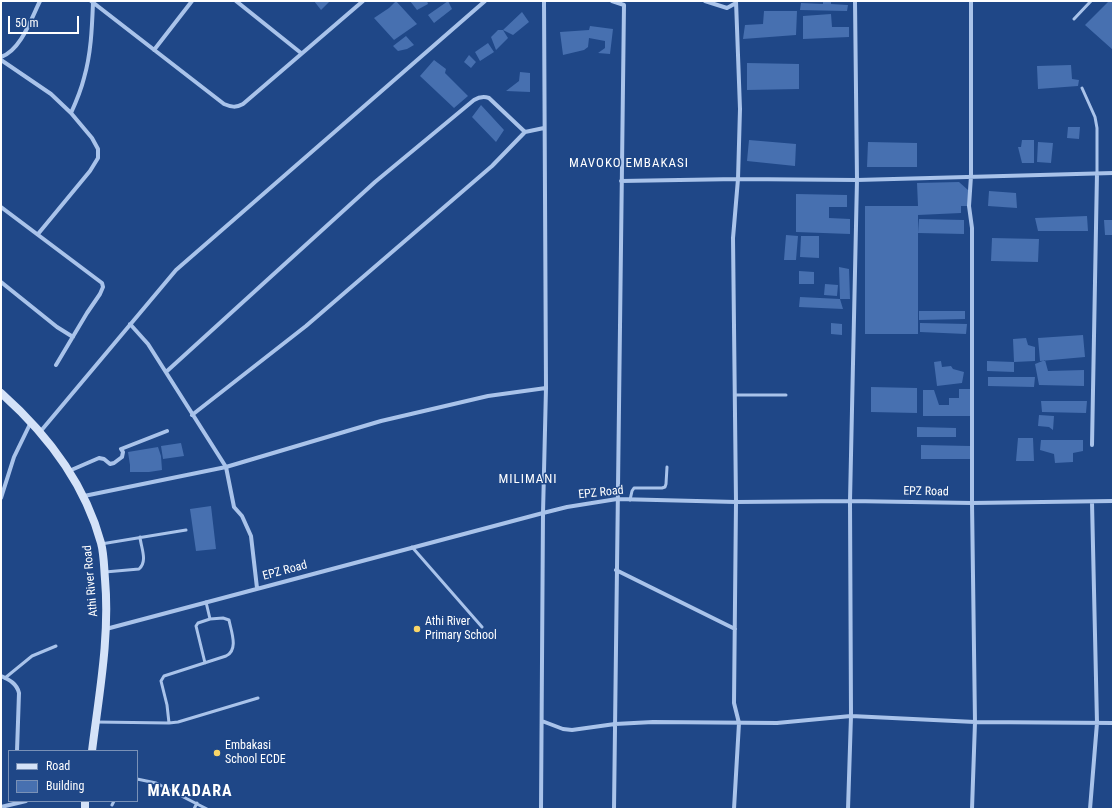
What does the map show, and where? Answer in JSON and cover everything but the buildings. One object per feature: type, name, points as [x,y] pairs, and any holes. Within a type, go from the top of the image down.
[{"type":"main road","name":"Athi River Road","points":[[1,393],[32,422],[68,471],[84,496],[101,544],[105,572],[106,629],[92,750]]},
{"type":"street","points":[[38,234],[84,180],[98,158],[99,153],[96,144],[71,113],[51,94],[1,59],[12,52],[19,43],[40,1]]},
{"type":"street","points":[[154,50],[192,1]]},
{"type":"street","points":[[236,1],[301,53]]},
{"type":"street","points":[[92,2],[224,104],[230,107],[244,104],[301,53],[363,1]]},
{"type":"street","points":[[40,432],[162,286],[188,259],[485,1]]},
{"type":"street","points":[[541,809],[543,513],[546,388],[544,1]]},
{"type":"street","points":[[612,1],[624,3],[614,809]]},
{"type":"street","points":[[705,1],[727,8],[736,2]]},
{"type":"street","points":[[848,809],[851,716],[850,500],[857,180],[855,1]]},
{"type":"street","points":[[971,1],[971,176],[969,206],[972,236],[972,503],[975,722],[972,809]]},
{"type":"street","points":[[71,113],[87,66],[92,28],[92,2]]},
{"type":"street","points":[[734,809],[739,722],[734,703],[736,502],[733,238],[738,179],[740,109],[736,2]]},
{"type":"street","points":[[166,372],[374,182],[474,100],[485,96],[525,132]]},
{"type":"street","points":[[192,415],[306,326],[492,166],[525,132],[544,128]]},
{"type":"street","points":[[1092,445],[1097,173]]},
{"type":"street","points":[[621,181],[738,179],[857,180],[1113,173]]},
{"type":"street","points":[[1,207],[102,283],[103,287],[100,294],[56,365]]},
{"type":"street","points":[[1,282],[57,327],[73,337]]},
{"type":"street","points":[[130,324],[148,344],[226,468],[234,507],[242,516],[251,536],[257,588]]},
{"type":"street","points":[[84,496],[226,468],[381,421],[488,396],[546,388]]},
{"type":"street","points":[[1,498],[14,457],[32,422]]},
{"type":"street","points":[[68,471],[99,458],[104,459],[110,464],[114,463],[122,457],[123,452],[121,449],[166,431]]},
{"type":"street","name":"EPZ Road","points":[[106,629],[543,513],[567,507],[617,499],[736,502],[850,500],[972,503],[1113,501]]},
{"type":"street","points":[[1090,809],[1097,722],[1092,502]]},
{"type":"street","points":[[616,570],[735,629]]},
{"type":"street","points":[[3,677],[17,687],[19,693],[17,750]]},
{"type":"street","points":[[542,721],[562,729],[572,730],[615,724],[653,722],[777,723],[851,716],[975,722],[1113,723]]},
{"type":"street","points":[[1,806],[13,802]]},
{"type":"lane","points":[[1074,19],[1091,1]]},
{"type":"lane","points":[[1082,88],[1095,117],[1098,128],[1097,173]]},
{"type":"lane","points":[[735,394],[786,395]]},
{"type":"lane","points":[[630,500],[634,488],[665,487],[666,467]]},
{"type":"lane","points":[[101,544],[186,530]]},
{"type":"lane","points":[[105,572],[139,569],[143,565],[144,561],[140,537]]},
{"type":"lane","points":[[412,547],[482,627]]},
{"type":"lane","points":[[206,602],[210,619]]},
{"type":"lane","points":[[169,723],[167,705],[161,681],[162,678],[168,675],[205,663],[230,654],[234,647],[229,620],[223,618],[210,619],[198,623],[196,626],[205,663]]},
{"type":"lane","points":[[3,677],[32,656],[56,646]]},
{"type":"lane","points":[[96,722],[169,723],[258,698]]},
{"type":"lane","points":[[138,779],[156,783],[207,809]]},
{"type":"lane","points":[[194,809],[196,803]]},
{"type":"place","name":"Athi River Primary School","points":[[417,629]]},
{"type":"place","name":"Embakasi School ECDE","points":[[217,753]]},
{"type":"district","name":"MAVOKO EMBAKASI","points":[[629,164]]},
{"type":"district","name":"MILIMANI","points":[[528,480]]},
{"type":"district","name":"MAKADARA","points":[[190,792]]}]
